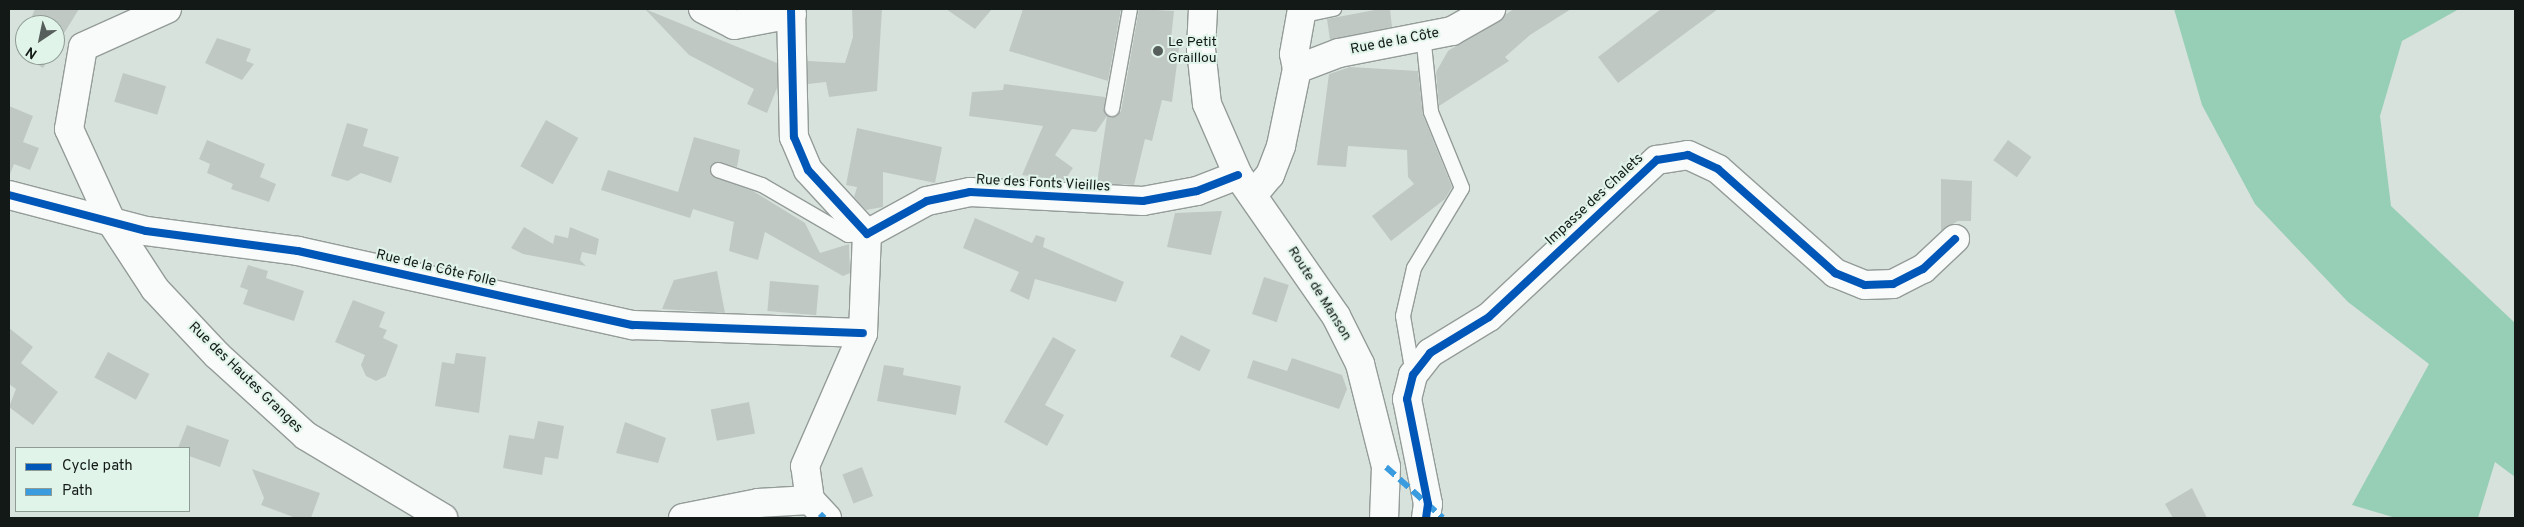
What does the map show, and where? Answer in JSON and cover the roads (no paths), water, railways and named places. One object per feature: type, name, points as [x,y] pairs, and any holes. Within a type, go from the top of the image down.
[{"type":"street","name":"Rue des Hautes Granges","points":[[167,9],[83,47],[69,129],[112,222],[155,289],[217,355],[306,436],[444,518]]},
{"type":"street","points":[[683,518],[758,503],[819,509],[805,466],[862,333],[867,234],[808,170],[794,137],[791,11],[734,25],[703,9]]},
{"type":"street","name":"Route de Manson","points":[[1203,9],[1201,49],[1207,104],[1246,185],[1336,316],[1360,364],[1386,467],[1384,518]]},
{"type":"street","name":"Rue de la Côte","points":[[1297,69],[1339,53],[1452,31],[1491,9]]},
{"type":"street","points":[[1246,185],[1270,175],[1281,146],[1297,69],[1294,54],[1301,12]]},
{"type":"street","name":"Impasse des Chalets","points":[[1426,518],[1428,504],[1407,399],[1413,375],[1430,353],[1489,317],[1657,160],[1688,155],[1718,169],[1835,274],[1865,285],[1893,284],[1923,269],[1955,239]]},
{"type":"street","name":"Rue des Fonts Vieilles","points":[[867,234],[927,201],[970,192],[1143,201],[1197,191],[1246,185]]},
{"type":"street","name":"Rue de la Côte Folle","points":[[9,194],[146,231],[298,251],[633,325],[862,333]]},
{"type":"lane","points":[[1112,109],[1130,9]]},
{"type":"lane","points":[[1301,12],[1334,9]]},
{"type":"lane","name":"Impasse des Chalets","points":[[1413,375],[1404,316],[1414,268],[1462,188],[1432,112],[1423,36]]},
{"type":"lane","points":[[718,170],[762,185],[848,236],[867,234]]},
{"type":"place","name":"Le Petit Graillou","points":[[1158,51]]}]
